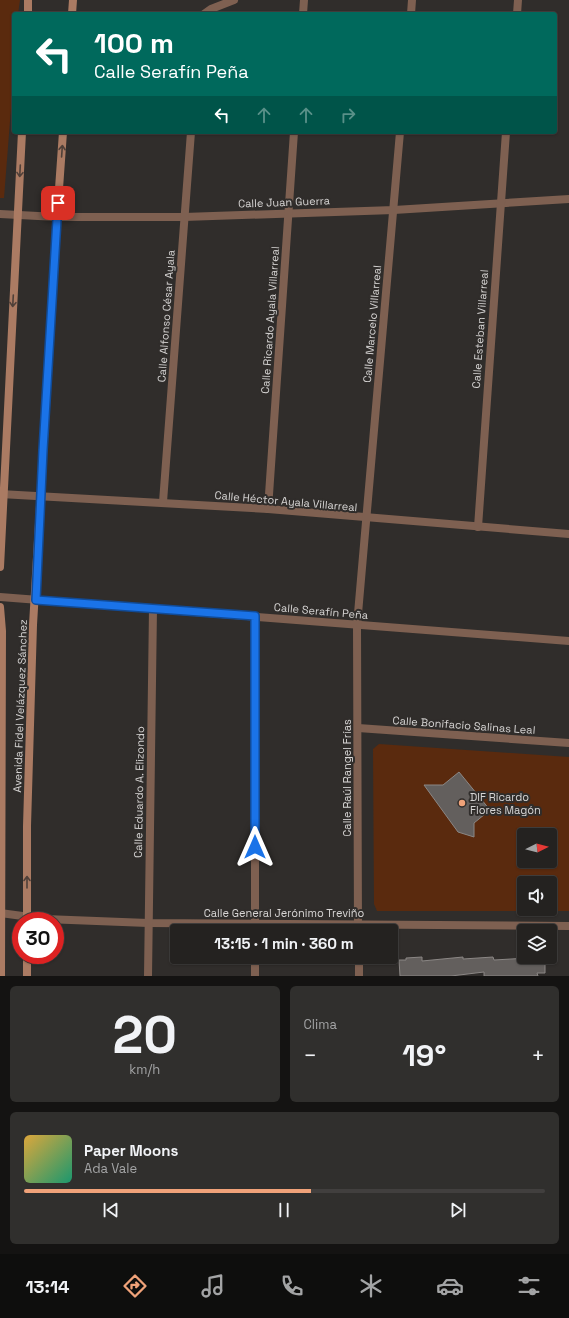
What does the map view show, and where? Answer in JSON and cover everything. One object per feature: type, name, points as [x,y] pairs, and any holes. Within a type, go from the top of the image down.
[{"type":"street","points":[[28,0],[28,12]]},
{"type":"street","points":[[72,12],[73,0]]},
{"type":"street","points":[[207,12],[234,0]]},
{"type":"street","points":[[303,12],[304,0]]},
{"type":"street","points":[[411,12],[412,0]]},
{"type":"street","points":[[517,12],[518,0]]},
{"type":"street","points":[[0,567],[1,494],[22,134]]},
{"type":"street","name":"Avenida Fidel Velázquez Sánchez","points":[[27,912],[27,818],[34,626],[56,217],[63,134]]},
{"type":"street","name":"Calle Alfonso César Ayala","points":[[163,502],[191,134]]},
{"type":"street","name":"Calle Ricardo Ayala Villarreal","points":[[268,509],[294,134]]},
{"type":"street","name":"Calle Marcelo Villarreal","points":[[357,625],[400,134]]},
{"type":"street","name":"Calle Esteban Villarreal","points":[[478,527],[506,134]]},
{"type":"street","name":"Calle Juan Guerra","points":[[0,214],[56,217],[184,217],[394,210],[500,202],[569,199]]},
{"type":"street","name":"Calle Héctor Ayala Villarreal","points":[[1,494],[268,509],[569,534]]},
{"type":"street","name":"Calle Serafín Peña","points":[[0,597],[569,641]]},
{"type":"street","name":"Avenida Fidel Velázquez Sánchez","points":[[0,607],[2,631],[1,976]]},
{"type":"street","name":"Calle Eduardo A. Elizondo","points":[[148,976],[153,608]]},
{"type":"street","points":[[254,924],[255,616]]},
{"type":"street","name":"Calle Raúl Rangel Frías","points":[[357,625],[358,924]]},
{"type":"street","name":"Calle Bonifacio Salinas Leal","points":[[358,728],[569,743]]},
{"type":"street","name":"Calle General Jerónimo Treviño","points":[[0,913],[12,916]]},
{"type":"street","name":"Calle General Jerónimo Treviño","points":[[64,920],[170,924]]},
{"type":"street","name":"Calle General Jerónimo Treviño","points":[[398,928],[569,926]]},
{"type":"street","points":[[27,964],[27,976]]},
{"type":"street","points":[[255,964],[255,976]]},
{"type":"street","points":[[359,964],[359,976]]},
{"type":"shaded area","points":[[0,0],[20,0],[18,12],[12,12],[12,96],[4,198],[0,198]]},
{"type":"shaded area","points":[[379,744],[569,757],[569,911],[557,911],[557,876],[517,876],[517,911],[377,911],[374,904],[373,749]]},
{"type":"building","name":"DIF Ricardo Flores Magón","points":[[459,772],[490,810],[474,823],[474,837],[458,832],[424,785],[443,785]]},
{"type":"building","points":[[422,957],[422,961],[463,957],[463,959],[493,957],[494,960],[517,959],[517,964],[545,964],[545,973],[537,973],[538,976],[484,976],[484,972],[451,976],[400,976],[399,960],[406,960],[406,958]]},
{"type":"place","name":"DIF Ricardo Flores Magón","points":[[462,803]]},
{"type":"route","points":[[58,203],[40,497],[36,600],[255,616],[255,847]]}]
